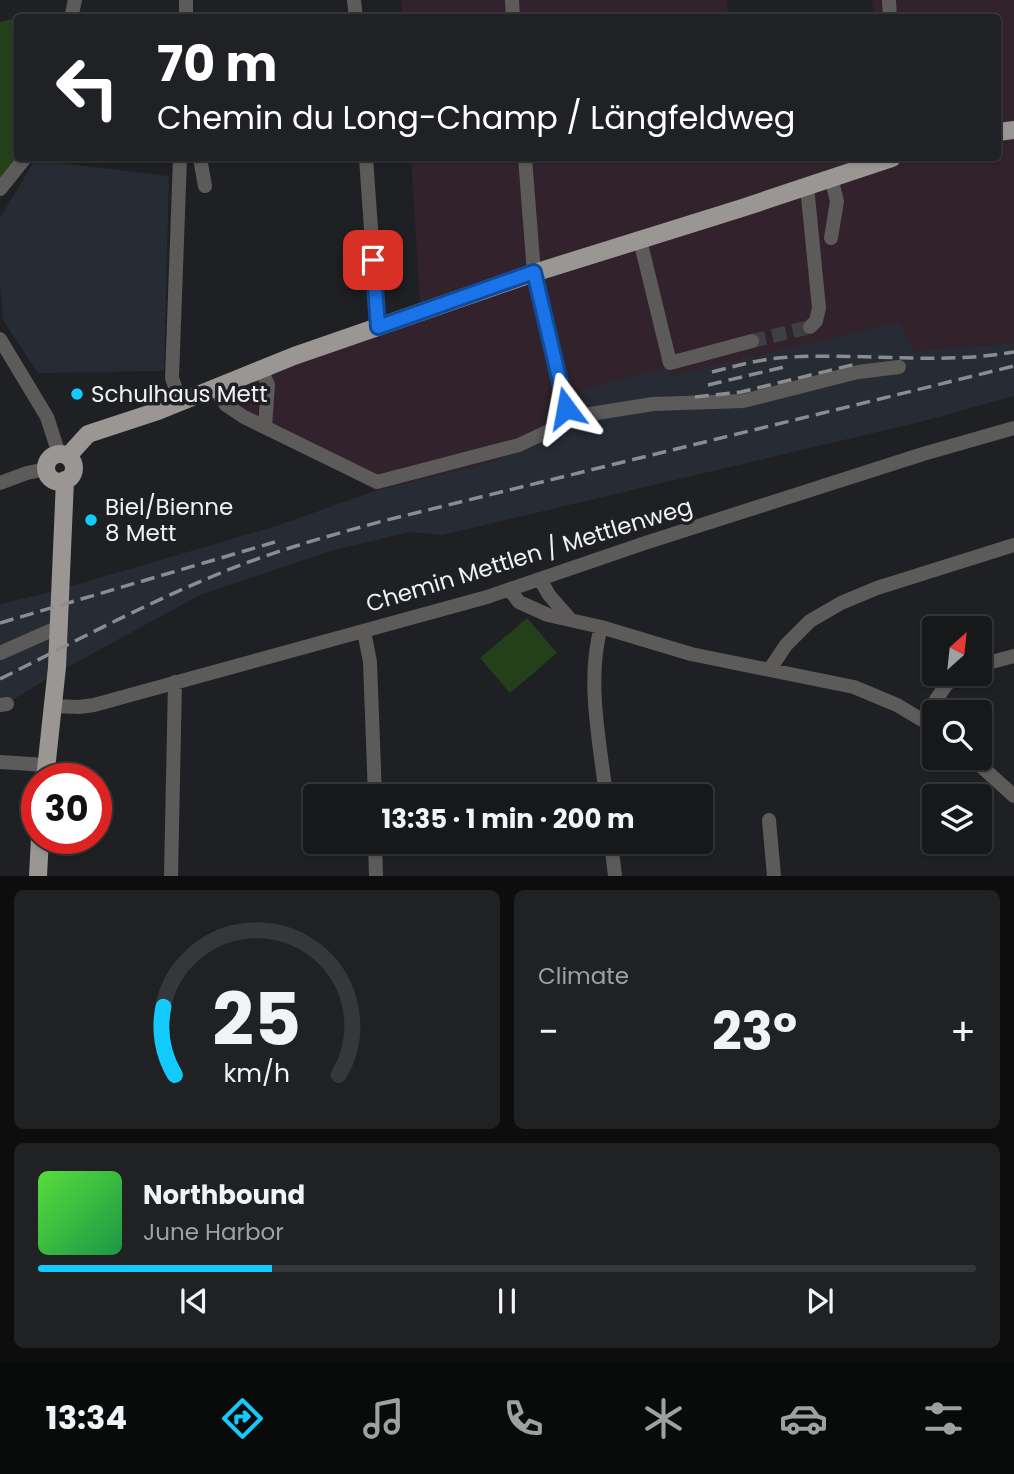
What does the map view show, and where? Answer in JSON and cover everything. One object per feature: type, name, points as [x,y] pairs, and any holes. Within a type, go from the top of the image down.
[{"type":"main road","points":[[65,480],[53,480],[46,469],[49,458],[63,455],[88,434],[158,411],[261,369],[534,272],[883,161]]},
{"type":"main road","points":[[47,763],[53,706],[65,480],[74,469],[63,455]]},
{"type":"main road","points":[[38,876],[39,854]]},
{"type":"street","points":[[0,189],[23,161]]},
{"type":"street","points":[[180,161],[172,378],[180,401]]},
{"type":"street","points":[[201,161],[205,186]]},
{"type":"street","points":[[366,161],[378,327]]},
{"type":"street","points":[[214,387],[226,405],[377,482],[519,445],[555,430],[563,422],[566,413],[534,272],[525,161]]},
{"type":"street","points":[[831,178],[837,201],[831,238]]},
{"type":"street","points":[[807,186],[820,308],[816,321],[810,327]]},
{"type":"street","points":[[640,240],[670,363],[752,341]]},
{"type":"street","points":[[0,339],[47,417],[63,455]]},
{"type":"street","points":[[566,413],[584,415],[653,404],[743,401],[858,372],[898,368]]},
{"type":"street","points":[[261,369],[268,385],[265,427]]},
{"type":"street","name":"Chemin Mettlen / Mettlenweg","points":[[53,706],[94,705],[510,590],[909,458],[1014,428]]},
{"type":"street","points":[[0,484],[27,472],[46,469]]},
{"type":"street","points":[[770,669],[786,645],[810,621],[841,603],[877,588],[1014,545]]},
{"type":"street","points":[[540,579],[553,601],[570,620]]},
{"type":"street","points":[[510,590],[519,602],[533,610],[691,654],[853,687],[880,696],[922,719]]},
{"type":"street","points":[[0,653],[58,627]]},
{"type":"street","points":[[601,627],[596,645],[596,699],[605,784]]},
{"type":"street","points":[[364,631],[370,663],[375,784]]},
{"type":"street","points":[[992,662],[1014,656]]},
{"type":"street","points":[[171,876],[175,682]]},
{"type":"street","points":[[0,762],[21,767]]},
{"type":"street","points":[[985,770],[1014,796]]},
{"type":"street","points":[[769,820],[774,876]]},
{"type":"street","points":[[375,854],[376,876]]},
{"type":"street","points":[[612,854],[615,876]]},
{"type":"shaded area","points":[[401,0],[727,0],[728,14],[403,14]]},
{"type":"shaded area","points":[[872,0],[1014,0],[1014,343],[669,376],[668,368],[504,459],[375,491],[215,396],[420,302],[411,161],[1001,161],[1001,14],[874,14]]},
{"type":"shaded area","points":[[34,161],[169,176],[164,371],[38,373],[3,320],[0,218]]},
{"type":"shaded area","points":[[900,322],[913,351],[1014,343],[1014,396],[920,422],[442,535],[410,532],[334,550],[200,595],[46,679],[7,704],[0,705],[0,604],[51,592],[273,527],[375,491],[504,459],[501,445],[581,417],[580,390],[668,367],[670,376]]},
{"type":"green space","points":[[14,19],[14,161],[16,161],[0,189],[0,22]]},
{"type":"green space","points":[[527,618],[557,653],[510,693],[480,658]]},
{"type":"tunnel","points":[[752,341],[810,327]]},
{"type":"railway","points":[[712,372],[782,358],[959,358],[1014,352]]},
{"type":"railway","points":[[695,397],[741,392],[856,364]]},
{"type":"railway","points":[[0,679],[184,589],[232,568],[296,546],[383,521],[1014,366]]},
{"type":"railway","points":[[708,385],[784,367]]},
{"type":"railway","points":[[0,623],[275,542]]},
{"type":"place","name":"Schulhaus Mett","points":[[77,394]]},
{"type":"place","name":"Biel/Bienne 8 Mett","points":[[91,520]]},
{"type":"route","points":[[373,260],[378,327],[534,272],[566,408]]}]
